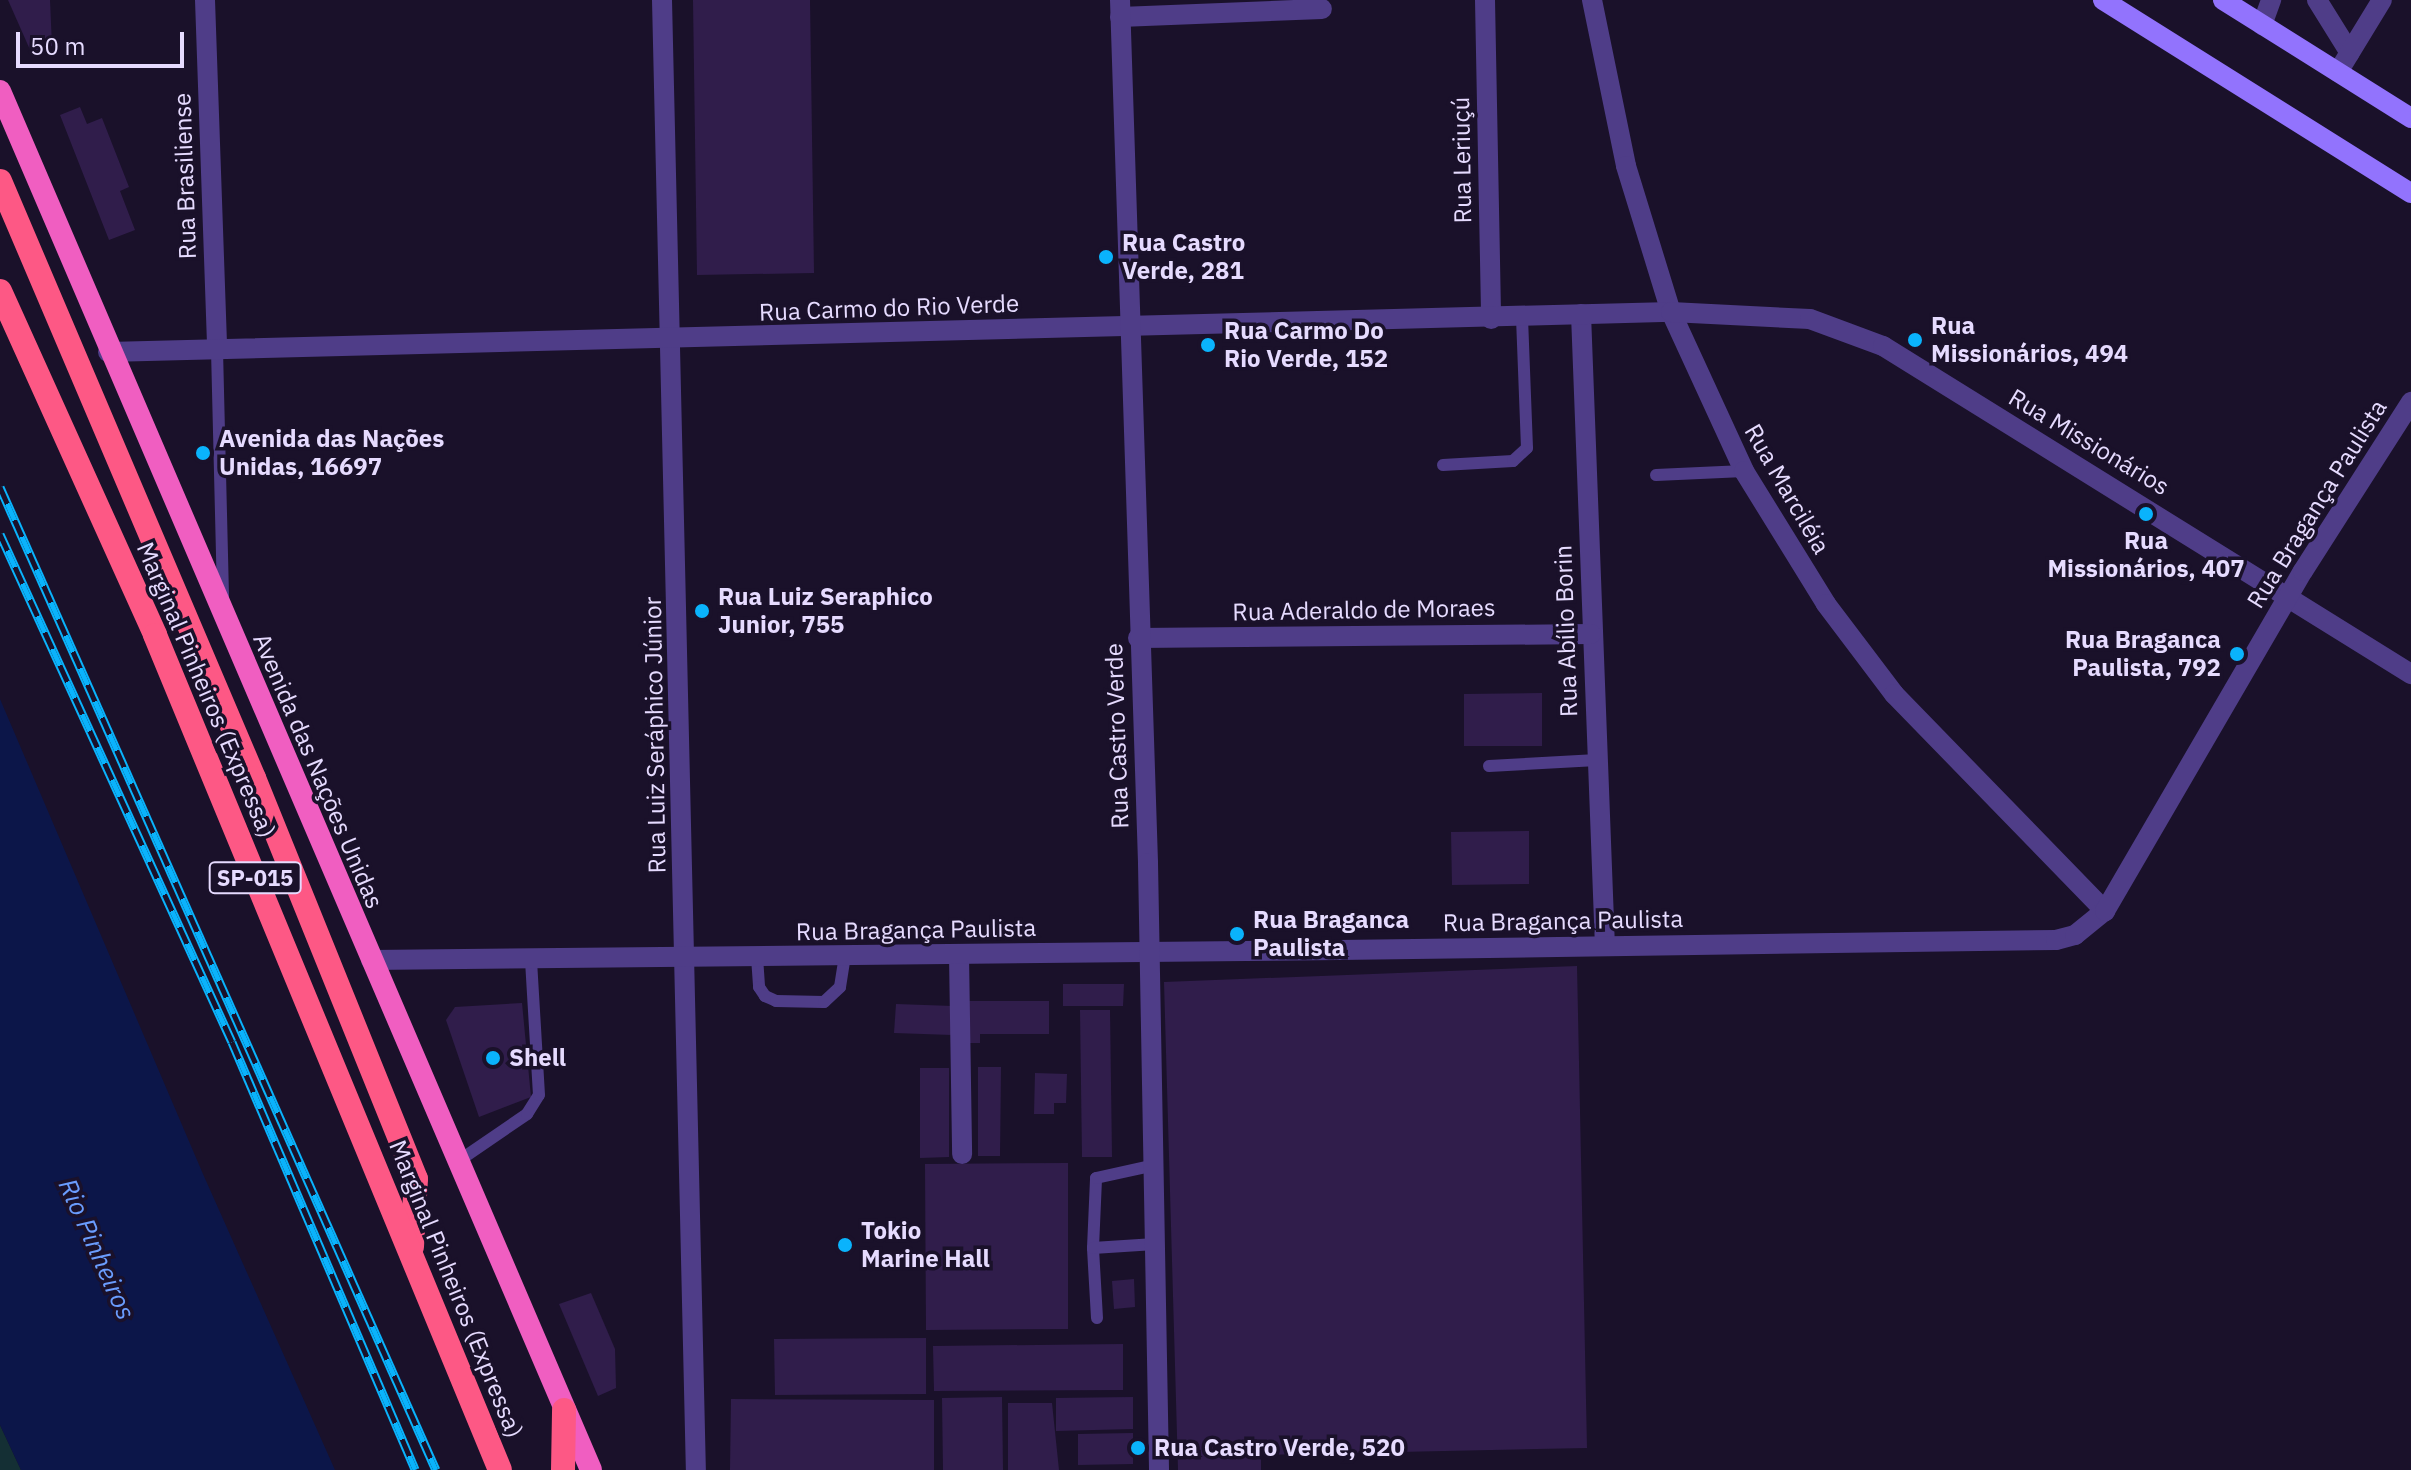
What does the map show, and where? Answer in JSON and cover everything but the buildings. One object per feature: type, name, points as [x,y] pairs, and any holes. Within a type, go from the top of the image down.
[{"type":"highway","name":"Avenida das Nações Unidas","points":[[0,91],[108,352],[591,1470]]},
{"type":"highway","points":[[0,181],[416,1179],[412,1252]]},
{"type":"highway","name":"Marginal Pinheiros (Expressa)","points":[[0,291],[155,635],[500,1470]]},
{"type":"highway","points":[[563,1470],[564,1410]]},
{"type":"main road","points":[[2103,0],[2411,193]]},
{"type":"main road","points":[[2223,0],[2411,118]]},
{"type":"street","name":"Rua Brasiliense","points":[[205,0],[217,350]]},
{"type":"street","name":"Rua Luiz Seráphico Júnior","points":[[662,0],[673,341],[696,1470]]},
{"type":"street","name":"Rua Leriuçú","points":[[1485,0],[1491,319]]},
{"type":"street","name":"Rua Marciléia","points":[[1592,0],[1626,166],[1671,312],[1744,471],[1787,546],[1894,694],[2105,911]]},
{"type":"street","points":[[2262,25],[2271,0]]},
{"type":"street","points":[[2317,0],[2350,53]]},
{"type":"street","points":[[2338,72],[2382,0]]},
{"type":"street","points":[[1120,9],[1322,9]]},
{"type":"street","name":"Rua Castro Verde","points":[[1120,9],[1133,327],[1138,638],[1150,953],[1159,1470]]},
{"type":"street","name":"Rua Carmo do Rio Verde","points":[[108,352],[673,341],[1671,312]]},
{"type":"street","name":"Rua Missionários","points":[[1671,312],[1810,319],[1883,346],[2411,674]]},
{"type":"street","name":"Rua Abílio Borin","points":[[1581,314],[1605,946]]},
{"type":"street","name":"Rua Bragança Paulista","points":[[371,960],[2056,940],[2088,928],[2105,911],[2289,596],[2411,402]]},
{"type":"street","name":"Rua Aderaldo de Moraes","points":[[1138,638],[1591,634]]},
{"type":"street","points":[[959,955],[962,1154]]},
{"type":"lane","points":[[1443,465],[1513,461],[1527,448],[1522,318]]},
{"type":"lane","points":[[217,350],[223,616]]},
{"type":"lane","points":[[1656,475],[1744,471]]},
{"type":"lane","points":[[1489,766],[1597,760]]},
{"type":"lane","points":[[757,957],[759,987],[765,996],[776,1001],[824,1002],[840,987],[845,956]]},
{"type":"lane","points":[[457,1162],[527,1114],[539,1095],[531,959]]},
{"type":"lane","points":[[1097,1318],[1092,1185],[1096,1178],[1155,1165]]},
{"type":"lane","points":[[1093,1248],[1155,1244]]},
{"type":"green space","points":[[0,1425],[21,1470],[0,1470]]},
{"type":"water","name":"Rio Pinheiros","points":[[0,699],[203,1174],[335,1470],[21,1470],[0,1425]]},
{"type":"railway","points":[[0,487],[436,1470]]},
{"type":"railway","points":[[0,534],[232,1042],[415,1470]]},
{"type":"place","name":"Rua Castro Verde, 281","points":[[1106,257]]},
{"type":"place","name":"Rua Missionários, 494","points":[[1915,340]]},
{"type":"place","name":"Rua Carmo Do Rio Verde, 152","points":[[1208,345]]},
{"type":"place","name":"Avenida das Nações Unidas, 16697","points":[[203,453]]},
{"type":"place","name":"Rua Missionários, 407","points":[[2146,514]]},
{"type":"place","name":"Rua Luiz Seraphico Junior, 755","points":[[702,611]]},
{"type":"place","name":"Rua Braganca Paulista, 792","points":[[2237,654]]},
{"type":"place","name":"Rua Braganca Paulista","points":[[1237,934]]},
{"type":"place","name":"Shell","points":[[493,1058]]},
{"type":"place","name":"Tokio Marine Hall","points":[[845,1245]]},
{"type":"place","name":"Rua Castro Verde, 520","points":[[1138,1448]]}]
